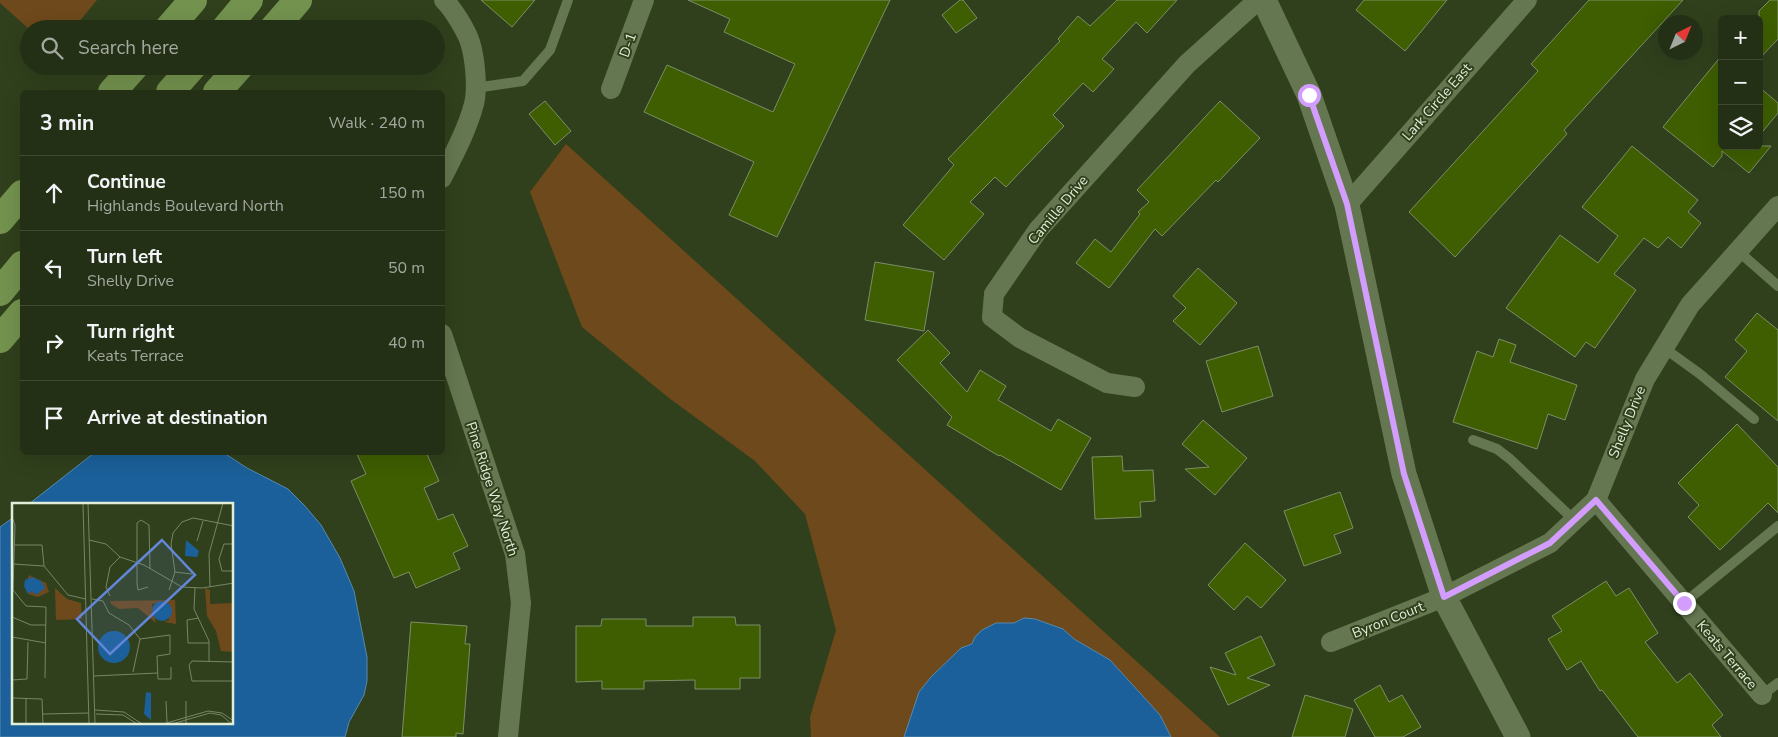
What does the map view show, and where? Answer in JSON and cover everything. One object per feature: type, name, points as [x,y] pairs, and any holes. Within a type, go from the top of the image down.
[{"type":"highway","points":[[176,20],[193,0]]},
{"type":"highway","points":[[232,20],[249,0]]},
{"type":"highway","points":[[281,20],[298,0]]},
{"type":"highway","points":[[114,90],[127,75]]},
{"type":"highway","points":[[172,90],[184,75]]},
{"type":"highway","points":[[219,90],[232,75]]},
{"type":"highway","points":[[0,220],[20,196]]},
{"type":"highway","points":[[0,292],[20,267]]},
{"type":"highway","points":[[0,339],[20,316]]},
{"type":"street","points":[[444,0],[470,42],[475,71],[475,102],[464,136],[445,172]]},
{"type":"street","name":"D-1","points":[[611,90],[644,0]]},
{"type":"street","name":"Camille Drive","points":[[1135,387],[1107,383],[1020,338],[992,317],[994,294],[1044,223],[1187,64],[1258,0]]},
{"type":"street","points":[[1264,0],[1309,95],[1347,204],[1404,474],[1444,597],[1518,737]]},
{"type":"street","name":"Lark Circle East","points":[[1347,204],[1527,0]]},
{"type":"street","name":"Shelly Drive","points":[[1444,597],[1550,543],[1596,500],[1645,379],[1690,304],[1778,206]]},
{"type":"street","name":"Pine Ridge Way North","points":[[445,347],[515,554],[521,603],[508,737]]},
{"type":"street","name":"Keats Terrace","points":[[1596,500],[1684,603],[1770,689]]},
{"type":"street","name":"Byron Court","points":[[1331,642],[1444,597]]},
{"type":"lane","points":[[475,88],[523,81],[550,50],[568,0]]},
{"type":"lane","points":[[1738,251],[1778,286]]},
{"type":"lane","points":[[1664,348],[1700,374],[1754,419]]},
{"type":"lane","points":[[1472,440],[1497,449],[1510,458],[1574,520]]},
{"type":"lane","points":[[1684,603],[1778,526]]},
{"type":"shaded area","points":[[0,0],[97,0],[80,20],[20,21],[0,3]]},
{"type":"shaded area","points":[[566,144],[1220,737],[1171,737],[1160,715],[1110,660],[1074,639],[1063,629],[1035,619],[1025,618],[1014,623],[996,623],[975,637],[972,644],[961,648],[931,677],[919,692],[904,737],[811,737],[810,717],[836,630],[805,514],[755,461],[669,398],[582,327],[530,192]]},
{"type":"water","points":[[91,455],[227,455],[247,468],[288,489],[321,525],[340,558],[354,591],[367,657],[367,681],[364,695],[349,722],[345,737],[0,737],[0,527],[12,518],[12,724],[234,724],[234,503],[30,503]]},
{"type":"water","points":[[1024,618],[1035,619],[1063,629],[1074,639],[1110,660],[1160,715],[1171,737],[904,737],[919,692],[931,677],[961,648],[972,644],[975,637],[982,630],[996,623],[1014,623]]},
{"type":"building","points":[[481,0],[535,0],[512,27]]},
{"type":"building","points":[[688,0],[890,0],[777,237],[729,215],[754,162],[644,112],[667,65],[773,112],[795,64],[724,32],[730,19]]},
{"type":"building","points":[[960,0],[963,0],[977,18],[956,33],[942,15]]},
{"type":"building","points":[[1117,0],[1177,0],[1147,33],[1136,22],[1102,59],[1114,69],[1093,92],[1083,83],[1053,115],[1064,126],[1006,187],[995,177],[970,202],[984,214],[944,260],[903,225],[954,165],[948,159],[1060,41],[1058,39],[1078,16],[1090,26]]},
{"type":"building","points":[[1364,0],[1447,0],[1405,51],[1356,10]]},
{"type":"building","points":[[1589,0],[1683,0],[1669,15],[1658,15],[1658,27],[1564,130],[1567,134],[1455,257],[1409,212],[1538,71],[1531,64]]},
{"type":"building","points":[[1770,0],[1778,0],[1778,39],[1763,55],[1763,15],[1759,15],[1759,11]]},
{"type":"building","points":[[1718,60],[1718,150],[1763,150],[1763,146],[1771,146],[1749,173],[1722,151],[1722,156],[1713,167],[1663,127]]},
{"type":"building","points":[[1763,90],[1778,103],[1778,113],[1763,131]]},
{"type":"building","points":[[545,101],[571,131],[555,145],[529,114]]},
{"type":"building","points":[[1220,101],[1260,138],[1162,236],[1155,229],[1109,288],[1076,263],[1095,239],[1111,252],[1140,214],[1138,212],[1149,202],[1137,190]]},
{"type":"building","points":[[1632,146],[1698,200],[1688,212],[1701,223],[1681,248],[1668,237],[1658,248],[1644,238],[1614,274],[1636,290],[1595,348],[1586,342],[1575,357],[1506,308],[1560,235],[1598,263],[1618,236],[1582,207]]},
{"type":"building","points":[[875,262],[934,272],[924,331],[865,320]]},
{"type":"building","points":[[1198,268],[1237,303],[1200,345],[1173,321],[1186,308],[1173,296]]},
{"type":"building","points":[[1757,313],[1778,330],[1778,421],[1725,377],[1747,351],[1735,340]]},
{"type":"building","points":[[928,330],[950,353],[940,363],[967,392],[980,370],[1006,386],[998,400],[1051,431],[1058,419],[1091,438],[1061,490],[947,425],[952,417],[897,360]]},
{"type":"building","points":[[1499,339],[1516,345],[1510,362],[1577,385],[1565,420],[1548,414],[1537,449],[1453,422],[1477,351],[1493,357]]},
{"type":"building","points":[[1258,346],[1273,396],[1222,412],[1206,361]]},
{"type":"building","points":[[1203,420],[1247,458],[1215,495],[1185,469],[1209,467],[1182,444]]},
{"type":"building","points":[[1737,424],[1778,467],[1778,513],[1768,503],[1720,550],[1688,517],[1699,505],[1678,483]]},
{"type":"building","points":[[357,455],[427,455],[439,481],[424,488],[438,520],[453,514],[468,546],[453,553],[460,569],[416,588],[409,572],[394,578],[351,481],[366,474]]},
{"type":"building","points":[[1122,456],[1123,471],[1153,470],[1155,501],[1140,502],[1141,517],[1095,519],[1092,457]]},
{"type":"building","points":[[1340,492],[1353,528],[1334,535],[1341,553],[1304,566],[1284,511]]},
{"type":"building","points":[[1245,543],[1286,580],[1261,608],[1247,596],[1234,610],[1208,585]]},
{"type":"building","points":[[1606,581],[1616,596],[1629,588],[1658,633],[1645,642],[1677,683],[1690,673],[1723,715],[1712,725],[1721,737],[1638,737],[1602,690],[1600,691],[1581,661],[1567,670],[1548,639],[1562,631],[1552,616]]},
{"type":"building","points":[[693,617],[735,617],[736,625],[760,625],[760,678],[740,678],[740,689],[695,689],[695,680],[644,681],[644,689],[602,689],[602,681],[576,682],[576,626],[601,626],[602,619],[646,619],[646,626],[693,626]]},
{"type":"building","points":[[411,622],[467,626],[465,644],[470,644],[463,734],[456,733],[456,737],[402,737]]},
{"type":"building","points":[[1261,636],[1275,665],[1247,678],[1270,685],[1228,705],[1210,667],[1236,675],[1225,653]]},
{"type":"building","points":[[1380,685],[1389,702],[1402,695],[1421,727],[1403,737],[1375,737],[1354,700]]},
{"type":"building","points":[[1305,695],[1353,709],[1345,737],[1292,737]]},
{"type":"route","points":[[1309,95],[1347,204],[1404,474],[1444,597],[1550,543],[1596,500],[1684,603]]}]
